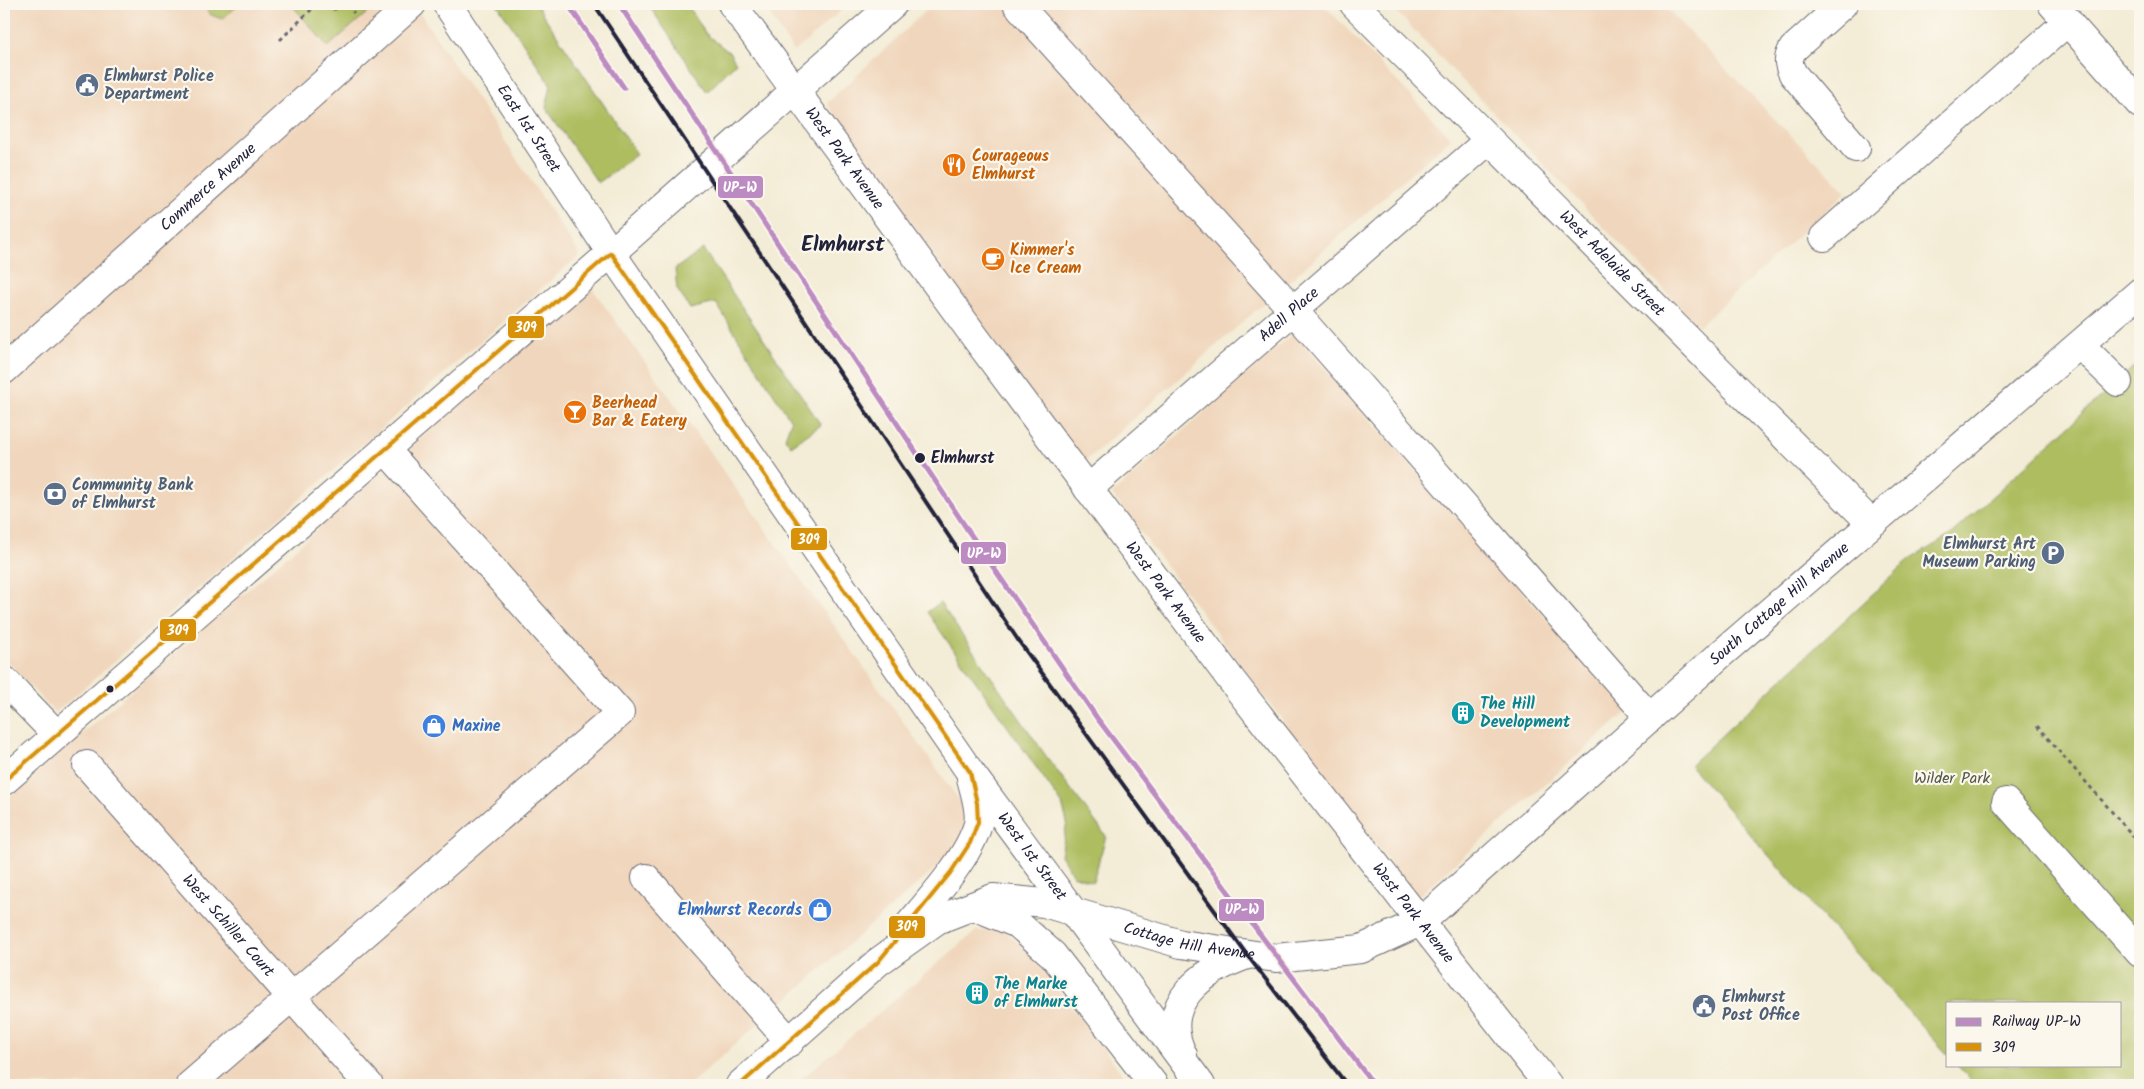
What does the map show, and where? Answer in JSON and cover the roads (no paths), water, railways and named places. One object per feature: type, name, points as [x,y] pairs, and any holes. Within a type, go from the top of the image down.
[{"type":"street","name":"Commerce Avenue","points":[[4,370],[412,4]]},
{"type":"street","name":"East 1st Street","points":[[447,4],[611,253]]},
{"type":"street","name":"West Park Avenue","points":[[732,4],[1088,489],[1232,681],[1422,921],[1548,1085]]},
{"type":"street","points":[[4,781],[894,4]]},
{"type":"street","points":[[1018,4],[1293,310],[1650,718]]},
{"type":"street","name":"West Adelaide Street","points":[[1354,4],[1871,523]]},
{"type":"street","points":[[1843,4],[1793,49],[1788,57],[1789,66],[1793,74],[1856,148]]},
{"type":"street","points":[[1824,237],[2060,12],[2140,104]]},
{"type":"street","name":"Adell Place","points":[[1088,489],[1489,140]]},
{"type":"street","name":"West 1st Street","points":[[611,253],[970,772],[1196,1079]]},
{"type":"street","name":"South Cottage Hill Avenue","points":[[1422,921],[1871,523],[2140,292]]},
{"type":"street","points":[[2080,345],[2118,382]]},
{"type":"street","points":[[190,1085],[620,713],[385,449]]},
{"type":"street","points":[[4,680],[56,734]]},
{"type":"street","name":"West Schiller Court","points":[[87,766],[369,1085]]},
{"type":"street","points":[[740,1085],[878,962],[936,893],[970,843],[978,822],[977,803],[970,772]]},
{"type":"street","points":[[2006,802],[2140,954]]},
{"type":"street","points":[[646,878],[790,1042]]},
{"type":"street","name":"Cottage Hill Avenue","points":[[878,962],[937,920],[993,898],[1044,903],[1182,944],[1247,955],[1285,958],[1355,950],[1422,921]]},
{"type":"street","points":[[974,906],[1018,924],[1046,948],[1154,1085]]},
{"type":"street","points":[[1196,1079],[1178,1046],[1174,1025],[1180,1004],[1206,974],[1227,962],[1247,955]]},
{"type":"railway","points":[[594,4],[1018,640],[1247,955],[1347,1085]]},
{"type":"rail line","name":"UP-W","points":[[568,4],[624,88]]},
{"type":"rail line","name":"UP-W","points":[[619,4],[969,532],[1097,718],[1374,1085]]},
{"type":"place","name":"Elmhurst Police Department","points":[[87,85]]},
{"type":"place","name":"Courageous Elmhurst","points":[[954,165]]},
{"type":"place","name":"Kimmer's Ice Cream","points":[[993,259]]},
{"type":"place","name":"Beerhead Bar & Eatery","points":[[575,412]]},
{"type":"place","name":"Elmhurst","points":[[920,458]]},
{"type":"place","name":"Community Bank of Elmhurst","points":[[55,494]]},
{"type":"place","name":"Elmhurst Art Museum Parking","points":[[2053,553]]},
{"type":"place","name":"The Hill Development","points":[[1463,713]]},
{"type":"place","name":"Maxine","points":[[434,726]]},
{"type":"place","name":"Elmhurst Records","points":[[820,910]]},
{"type":"place","name":"The Marke of Elmhurst","points":[[977,993]]},
{"type":"place","name":"Elmhurst Post Office","points":[[1704,1006]]},
{"type":"district","name":"Elmhurst","points":[[843,245]]},
{"type":"park label","name":"Wilder Park","points":[[1952,778]]}]
